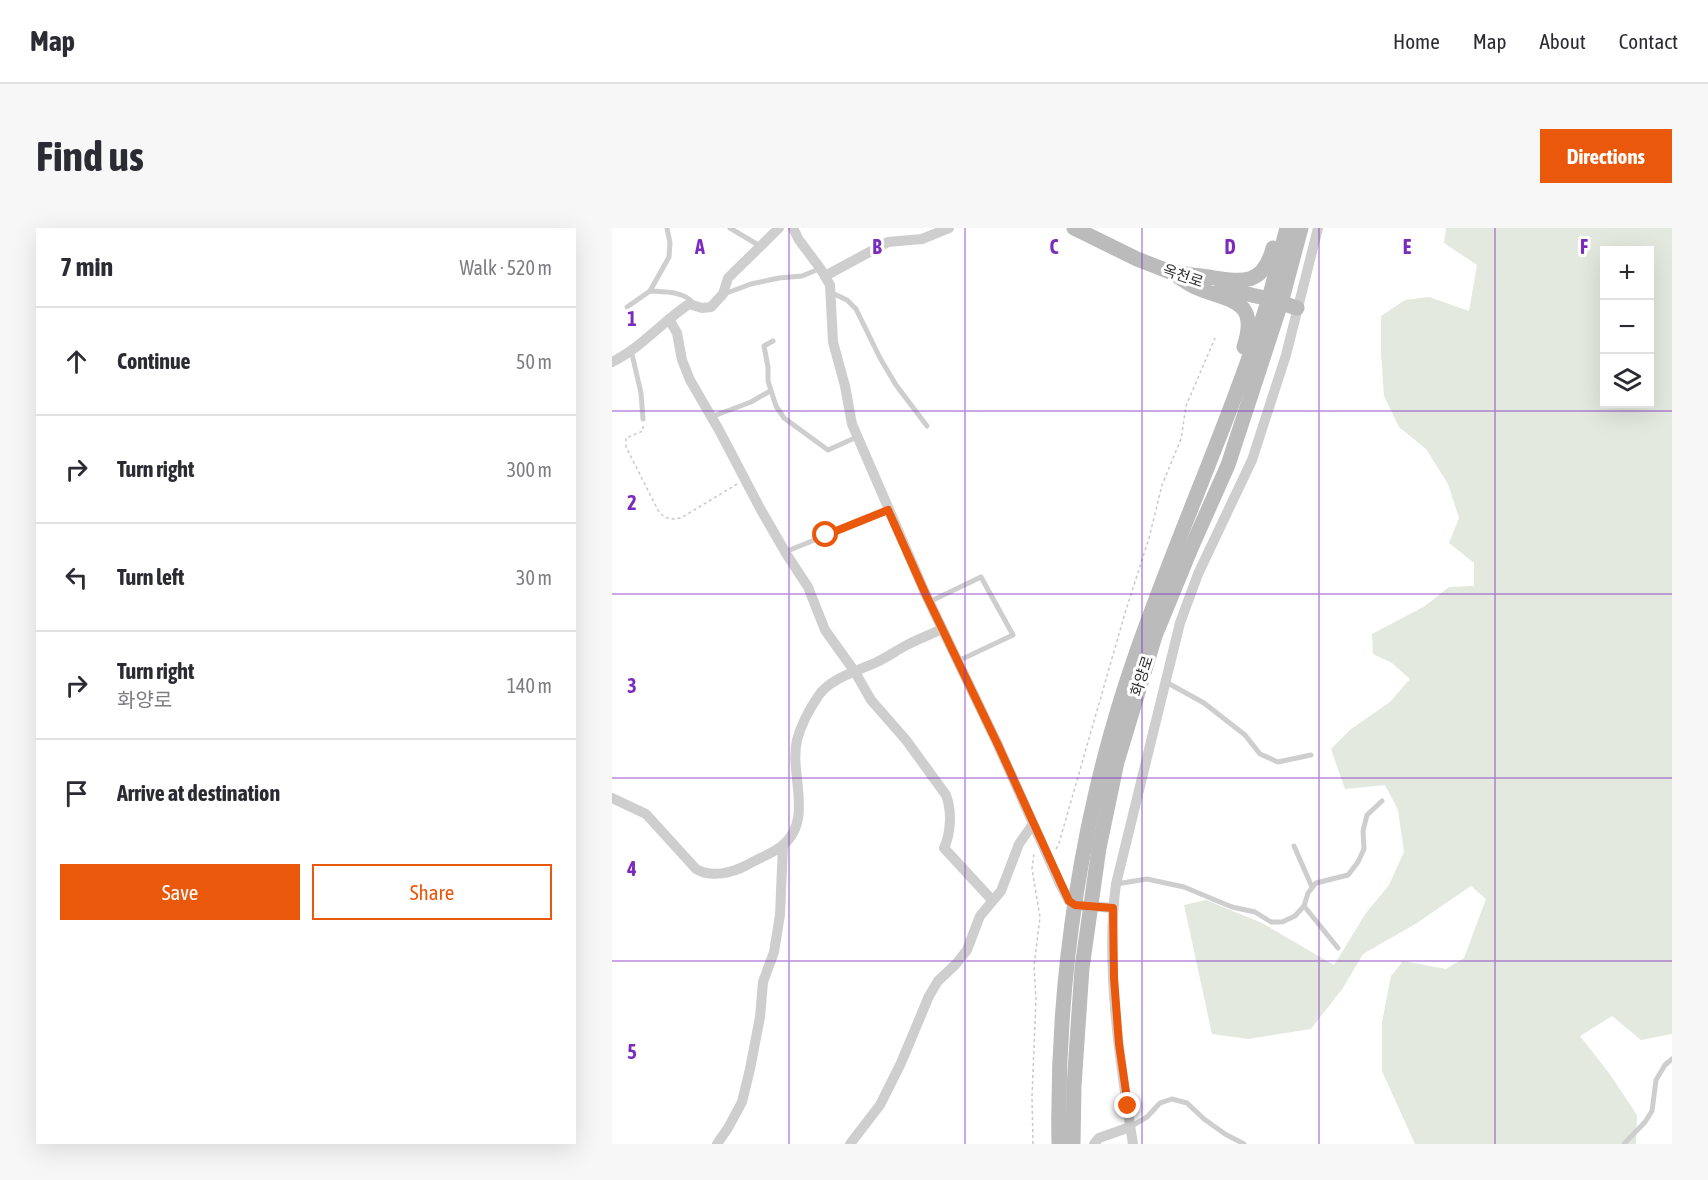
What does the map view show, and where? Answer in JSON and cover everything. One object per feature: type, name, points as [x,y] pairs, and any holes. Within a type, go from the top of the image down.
[{"type":"main road","name":"옥천로","points":[[1074,228],[1170,273],[1297,308]]},
{"type":"main road","points":[[1170,273],[1240,282],[1251,279],[1263,270],[1268,262],[1278,228]]},
{"type":"main road","name":"화양로","points":[[1073,1144],[1074,1086],[1082,968],[1085,844],[1113,724],[1136,652],[1249,359],[1275,301],[1287,228]]},
{"type":"main road","name":"화양로","points":[[1059,1144],[1063,996],[1110,789],[1132,707],[1166,606],[1228,465],[1275,301],[1301,228]]},
{"type":"main road","points":[[1170,273],[1195,287],[1235,301],[1247,316],[1248,334],[1219,419],[1220,433]]},
{"type":"street","points":[[612,362],[632,350],[689,304],[702,308],[711,307],[723,294],[728,278],[779,228]]},
{"type":"street","points":[[793,228],[830,285],[833,342],[857,437],[929,602],[998,745],[1041,842],[1069,901],[1082,906],[1113,908]]},
{"type":"street","points":[[823,272],[888,242],[922,240],[949,228]]},
{"type":"street","name":"화양로","points":[[1133,1144],[1119,1044],[1114,978],[1113,908],[1116,884],[1180,623],[1198,574],[1252,460],[1286,355],[1318,228]]},
{"type":"street","points":[[669,319],[676,333],[682,360],[690,380],[761,510],[808,587],[825,630],[855,672],[871,700],[906,740],[946,795],[949,804],[949,829],[948,840],[944,848],[993,900]]},
{"type":"street","points":[[612,798],[646,814],[696,869],[705,874],[720,874],[742,868],[783,845],[794,833],[799,821],[797,741],[819,694],[832,683],[942,629]]},
{"type":"street","points":[[850,1144],[880,1105],[901,1063],[929,996],[938,981],[967,950],[980,916],[1001,891],[1019,844],[1033,824]]},
{"type":"street","points":[[717,1144],[742,1102],[750,1069],[760,1017],[763,982],[774,952],[780,915],[783,845]]},
{"type":"street","points":[[1094,1144],[1100,1138],[1130,1127]]},
{"type":"lane","points":[[627,307],[650,291],[669,257],[670,243],[667,228]]},
{"type":"lane","points":[[730,228],[760,246]]},
{"type":"lane","points":[[723,294],[751,284],[823,272]]},
{"type":"lane","points":[[650,291],[689,297],[697,306]]},
{"type":"lane","points":[[830,292],[848,300],[856,309],[896,385],[927,426]]},
{"type":"lane","points":[[773,341],[764,346],[770,392],[784,418],[828,450],[857,437]]},
{"type":"lane","points":[[632,350],[641,393],[643,419]]},
{"type":"lane","points":[[711,417],[770,392]]},
{"type":"lane","points":[[785,552],[888,510]]},
{"type":"lane","points":[[929,602],[981,577],[1013,635],[958,661]]},
{"type":"lane","points":[[1166,682],[1204,703],[1245,735],[1260,754],[1278,762],[1311,755]]},
{"type":"lane","points":[[1116,884],[1147,879],[1184,886],[1232,907],[1255,912],[1271,922],[1282,922],[1295,916],[1304,906],[1308,893],[1316,884],[1348,875],[1364,849],[1363,831],[1367,815],[1382,801]]},
{"type":"lane","points":[[1294,846],[1312,887]]},
{"type":"lane","points":[[1304,906],[1338,948]]},
{"type":"lane","points":[[1624,1144],[1646,1122],[1652,1111],[1656,1080],[1665,1065],[1672,1059]]},
{"type":"lane","points":[[1130,1127],[1147,1117],[1160,1103],[1172,1100],[1187,1103],[1204,1119],[1244,1144]]},
{"type":"path","points":[[1050,861],[1059,843],[1149,538],[1162,485],[1181,439],[1186,406],[1215,338]]},
{"type":"path","points":[[643,419],[643,431],[626,438],[626,447],[658,512],[666,518],[681,518],[746,479]]},
{"type":"path","points":[[1033,1144],[1032,1097],[1036,999],[1034,966],[1040,917],[1032,869],[1034,851],[1041,842]]},
{"type":"shaded area","points":[[1446,228],[1672,228],[1672,1034],[1641,1040],[1612,1016],[1580,1036],[1609,1073],[1637,1115],[1636,1144],[1415,1144],[1382,1071],[1382,1022],[1391,976],[1403,961],[1446,969],[1464,958],[1486,899],[1471,886],[1417,923],[1363,954],[1343,988],[1311,1029],[1248,1039],[1212,1034],[1184,905],[1206,900],[1262,923],[1334,965],[1366,913],[1389,885],[1404,852],[1398,810],[1385,785],[1345,789],[1331,749],[1351,729],[1390,702],[1410,679],[1392,663],[1373,654],[1372,634],[1425,606],[1449,587],[1474,586],[1474,563],[1449,543],[1459,518],[1448,484],[1426,449],[1399,427],[1384,396],[1381,316],[1405,300],[1429,297],[1469,311],[1477,265],[1444,243]]},
{"type":"route","points":[[826,535],[888,510],[1069,901],[1075,905],[1113,908],[1114,978],[1119,1044],[1128,1106]]}]
